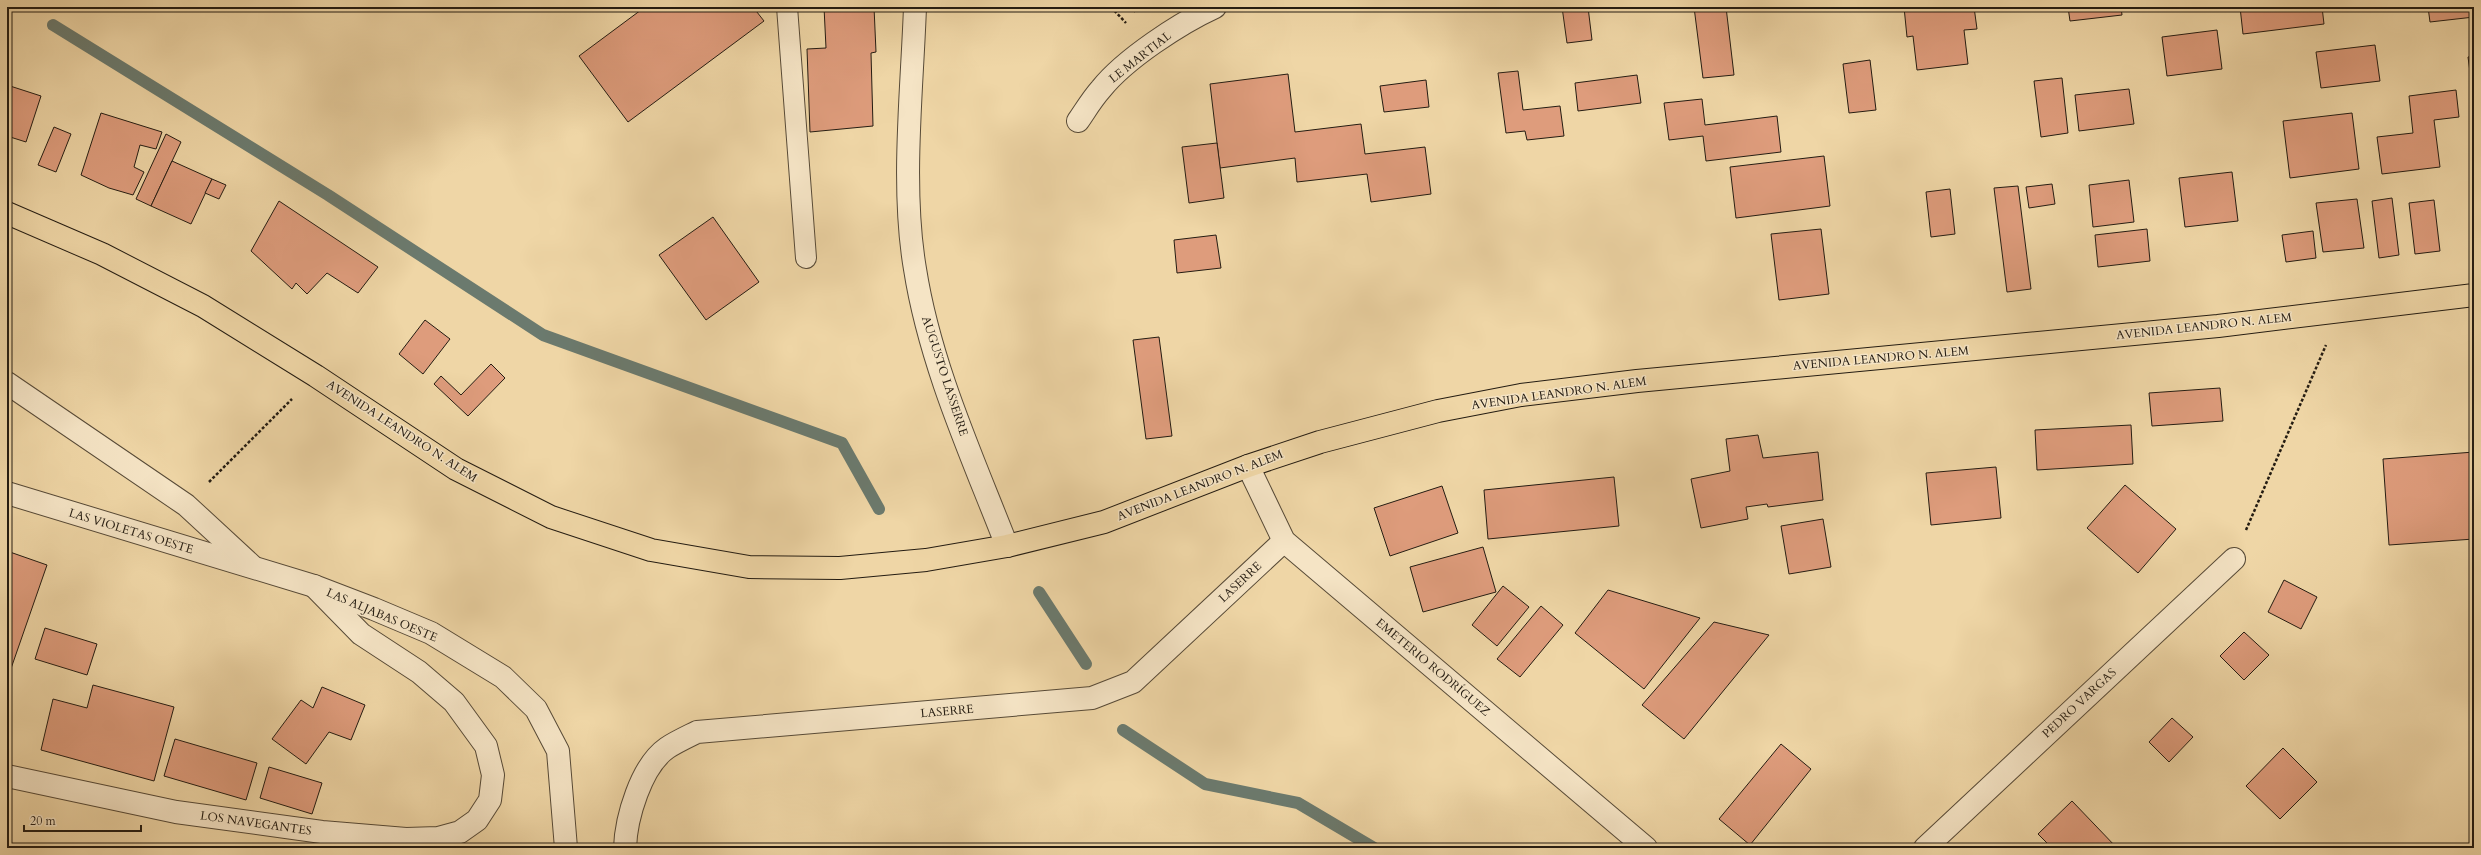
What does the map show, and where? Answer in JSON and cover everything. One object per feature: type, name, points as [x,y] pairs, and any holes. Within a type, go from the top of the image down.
[{"type":"highway","name":"AVENIDA LEANDRO N. ALEM","points":[[7,213],[102,254],[190,299],[316,376],[456,469],[551,517],[651,550],[749,567],[840,568],[926,560],[1007,546],[1104,522],[1248,466],[1320,442],[1438,411],[1521,395],[1638,381],[2218,326],[2474,295]]},
{"type":"street","name":"AUGUSTO LASSERRE","points":[[915,7],[909,202],[915,269],[928,331],[950,400],[1007,546]]},
{"type":"street","name":"LE MARTIAL","points":[[1078,121],[1101,88],[1133,59],[1193,17],[1215,7]]},
{"type":"street","points":[[7,383],[186,504],[255,569]]},
{"type":"street","name":"EMETERIO RODRÍGUEZ","points":[[1248,466],[1284,541],[1646,848]]},
{"type":"street","name":"LAS VIOLETAS OESTE","points":[[7,492],[255,569]]},
{"type":"street","name":"LASERRE","points":[[625,848],[626,831],[640,781],[666,749],[697,732],[1092,698],[1133,682],[1284,541]]},
{"type":"street","name":"PEDRO VARGAS","points":[[1925,848],[2234,558]]},
{"type":"street","name":"LAS ALJABAS OESTE","points":[[255,569],[314,586],[431,633],[503,677],[536,709],[558,751],[566,848]]},
{"type":"street","name":"LOS NAVEGANTES","points":[[7,776],[176,812],[322,832],[406,839],[438,838],[460,832],[477,820],[490,800],[493,774],[486,746],[454,702],[418,672],[362,634],[314,586]]},
{"type":"lane","points":[[787,7],[806,258]]},
{"type":"path","points":[[2234,558],[2340,312]]},
{"type":"path","points":[[186,504],[316,376]]},
{"type":"building","points":[[645,7],[753,7],[764,21],[628,122],[579,56]]},
{"type":"building","points":[[824,7],[874,7],[876,52],[871,53],[873,126],[810,132],[807,49],[826,48]]},
{"type":"building","points":[[1133,7],[1144,7],[1134,12]]},
{"type":"building","points":[[1562,7],[1588,7],[1592,40],[1567,43]]},
{"type":"building","points":[[1694,7],[1726,7],[1734,75],[1703,78]]},
{"type":"building","points":[[1904,7],[1974,7],[1977,29],[1964,30],[1968,64],[1917,70],[1913,36],[1907,37]]},
{"type":"building","points":[[2068,7],[2121,7],[2122,15],[2070,21]]},
{"type":"building","points":[[2240,7],[2322,7],[2324,24],[2243,34]]},
{"type":"building","points":[[2428,7],[2474,7],[2474,17],[2430,22]]},
{"type":"building","points":[[2217,30],[2222,69],[2167,76],[2162,37]]},
{"type":"building","points":[[2375,45],[2380,81],[2321,88],[2316,52]]},
{"type":"building","points":[[2474,56],[2474,87],[2472,87],[2468,57]]},
{"type":"building","points":[[1870,60],[1876,110],[1849,113],[1843,64]]},
{"type":"building","points":[[1518,71],[1523,110],[1560,106],[1564,136],[1527,140],[1525,131],[1506,133],[1498,73]]},
{"type":"building","points":[[1288,74],[1295,132],[1361,124],[1365,154],[1425,147],[1431,194],[1371,202],[1367,174],[1297,182],[1295,158],[1220,168],[1210,84]]},
{"type":"building","points":[[1637,75],[1641,103],[1578,111],[1575,83]]},
{"type":"building","points":[[2062,78],[2068,133],[2041,137],[2034,81]]},
{"type":"building","points":[[1426,80],[1429,107],[1384,112],[1380,86]]},
{"type":"building","points":[[7,85],[41,96],[26,142],[7,136]]},
{"type":"building","points":[[2129,89],[2134,124],[2079,131],[2075,95]]},
{"type":"building","points":[[2456,90],[2459,117],[2434,120],[2440,167],[2382,174],[2377,137],[2413,133],[2409,96]]},
{"type":"building","points":[[1702,99],[1705,125],[1777,116],[1781,152],[1706,161],[1703,136],[1669,140],[1664,103]]},
{"type":"building","points":[[101,113],[162,132],[156,149],[140,145],[134,167],[144,172],[133,195],[109,188],[81,175]]},
{"type":"building","points":[[2352,113],[2359,169],[2290,178],[2283,121]]},
{"type":"building","points":[[54,127],[71,134],[56,172],[38,165]]},
{"type":"building","points":[[166,134],[181,142],[151,206],[136,199]]},
{"type":"building","points":[[1217,143],[1224,198],[1189,203],[1182,147]]},
{"type":"building","points":[[1824,156],[1830,206],[1736,218],[1730,167]]},
{"type":"building","points":[[172,161],[212,179],[191,224],[151,206]]},
{"type":"building","points":[[2232,172],[2238,221],[2185,227],[2179,178]]},
{"type":"building","points":[[212,179],[226,185],[219,199],[205,193]]},
{"type":"building","points":[[2129,180],[2134,222],[2093,227],[2089,185]]},
{"type":"building","points":[[2052,184],[2055,204],[2029,208],[2026,187]]},
{"type":"building","points":[[2018,186],[2031,289],[2007,292],[1994,188]]},
{"type":"building","points":[[1950,189],[1955,234],[1931,237],[1926,192]]},
{"type":"building","points":[[2392,198],[2399,255],[2379,258],[2372,201]]},
{"type":"building","points":[[2357,199],[2364,248],[2323,252],[2316,203]]},
{"type":"building","points":[[2434,200],[2440,251],[2415,254],[2409,203]]},
{"type":"building","points":[[279,201],[378,267],[358,293],[327,273],[307,294],[296,283],[292,289],[251,251]]},
{"type":"building","points":[[713,217],[759,282],[706,320],[659,255]]},
{"type":"building","points":[[1821,229],[1829,294],[1779,300],[1771,234]]},
{"type":"building","points":[[2147,229],[2150,261],[2098,267],[2095,235]]},
{"type":"building","points":[[2313,231],[2316,258],[2286,262],[2282,235]]},
{"type":"building","points":[[1216,235],[1221,268],[1177,273],[1174,240]]},
{"type":"building","points":[[425,320],[450,339],[423,374],[399,354]]},
{"type":"building","points":[[1159,337],[1172,436],[1146,439],[1133,340]]},
{"type":"building","points":[[491,364],[505,378],[468,416],[434,384],[441,376],[461,395]]},
{"type":"building","points":[[2220,388],[2223,421],[2152,426],[2149,393]]},
{"type":"building","points":[[2131,425],[2133,464],[2037,470],[2035,430]]},
{"type":"building","points":[[1758,435],[1763,458],[1818,452],[1823,500],[1768,507],[1767,504],[1746,507],[1748,519],[1701,528],[1691,479],[1730,471],[1726,439]]},
{"type":"building","points":[[2474,452],[2474,539],[2389,545],[2383,459]]},
{"type":"building","points":[[1996,467],[2001,518],[1931,525],[1926,473]]},
{"type":"building","points":[[1614,477],[1619,526],[1488,539],[1484,490]]},
{"type":"building","points":[[2125,485],[2176,529],[2138,573],[2087,528]]},
{"type":"building","points":[[1442,486],[1458,533],[1390,556],[1374,508]]},
{"type":"building","points":[[1823,519],[1831,567],[1789,574],[1781,526]]},
{"type":"building","points":[[1483,547],[1496,592],[1423,612],[1410,567]]},
{"type":"building","points":[[7,551],[47,565],[7,680]]},
{"type":"building","points":[[2284,580],[2317,597],[2301,629],[2268,612]]},
{"type":"building","points":[[1503,586],[1529,607],[1497,646],[1472,625]]},
{"type":"building","points":[[1608,590],[1700,618],[1644,689],[1575,633]]},
{"type":"building","points":[[1541,606],[1563,625],[1520,677],[1497,659]]},
{"type":"building","points":[[1714,622],[1769,635],[1684,739],[1642,705]]},
{"type":"building","points":[[45,628],[97,644],[87,675],[35,659]]},
{"type":"building","points":[[2244,632],[2269,655],[2244,680],[2220,656]]},
{"type":"building","points":[[93,685],[174,707],[154,781],[41,750],[53,699],[87,708]]},
{"type":"building","points":[[322,687],[365,705],[351,740],[329,732],[306,764],[272,739],[301,700],[313,708]]},
{"type":"building","points":[[2172,718],[2193,737],[2169,762],[2149,742]]},
{"type":"building","points":[[175,739],[257,763],[246,800],[164,776]]},
{"type":"building","points":[[1781,744],[1811,769],[1750,845],[1719,819]]},
{"type":"building","points":[[2283,748],[2317,782],[2280,819],[2246,786]]},
{"type":"building","points":[[269,767],[322,783],[312,814],[260,798]]},
{"type":"building","points":[[2072,801],[2117,848],[2052,848],[2038,834]]},
{"type":"waterway","points":[[53,25],[328,195],[543,335],[842,443],[879,509]]},
{"type":"waterway","points":[[1039,592],[1086,664]]},
{"type":"waterway","points":[[1123,730],[1205,784],[1298,803],[1374,848]]}]
